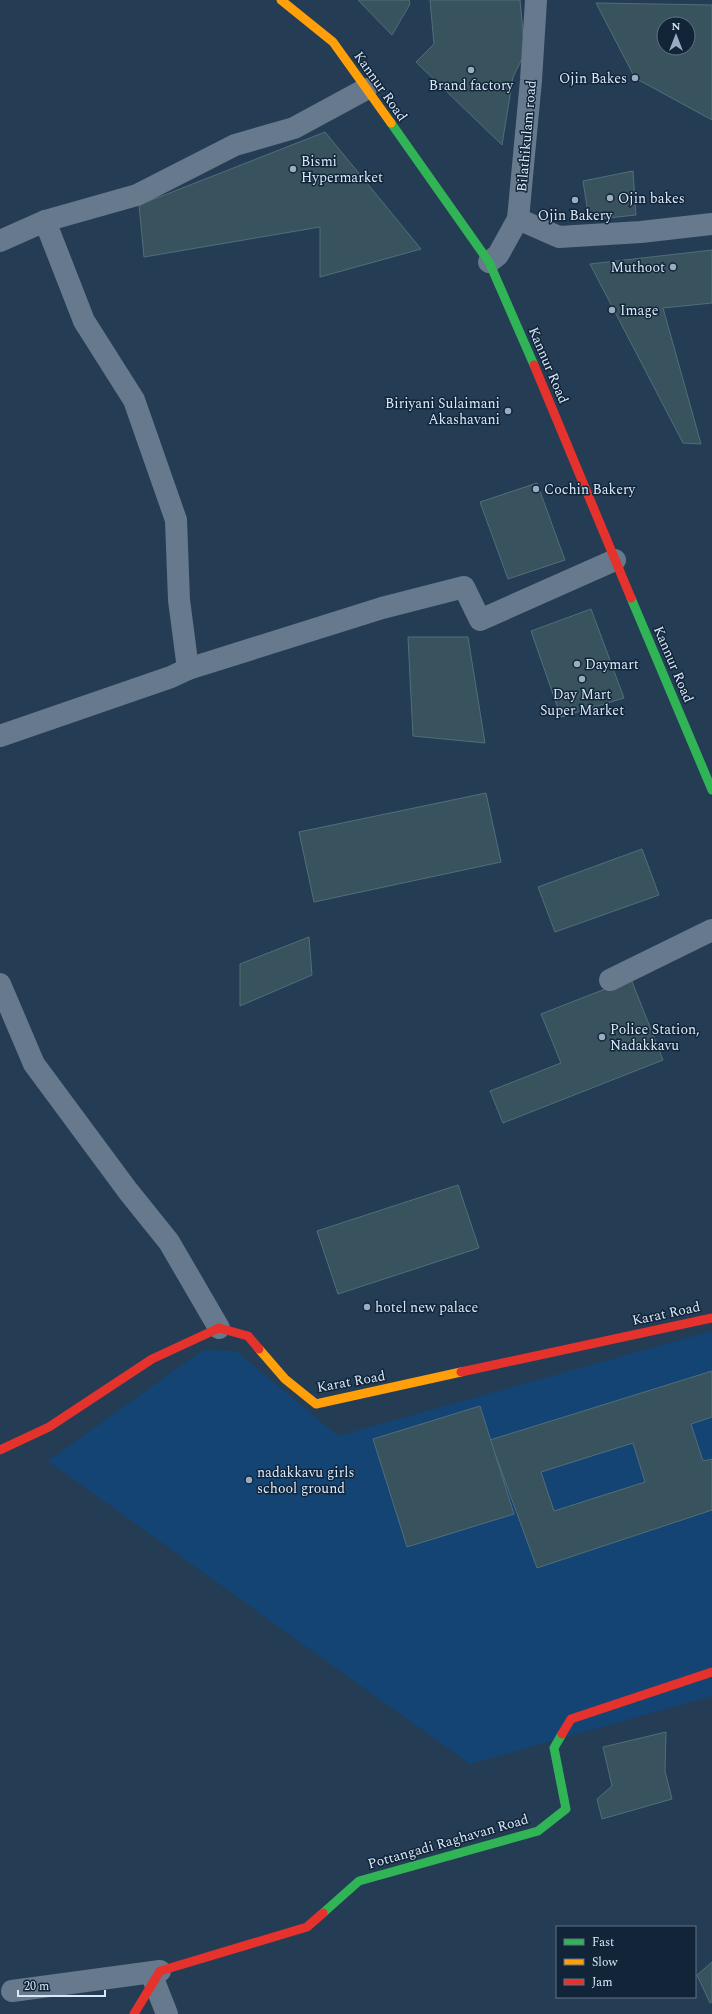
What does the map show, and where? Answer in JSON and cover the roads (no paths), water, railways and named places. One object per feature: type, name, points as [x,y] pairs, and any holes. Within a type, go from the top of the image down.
[{"type":"street","name":"Kannur Road","points":[[281,0],[333,42],[489,262],[525,344],[712,790]]},
{"type":"street","name":"Bilathikulam road","points":[[489,262],[498,255],[518,219],[531,80],[536,0]]},
{"type":"street","points":[[0,241],[45,221],[137,195],[235,144],[294,128],[366,89]]},
{"type":"street","points":[[518,219],[559,237],[641,232],[712,224]]},
{"type":"street","points":[[45,221],[84,321],[134,400],[176,520],[179,600],[188,669]]},
{"type":"street","points":[[0,736],[171,677],[188,669],[382,608],[464,587],[480,620],[615,560]]},
{"type":"street","points":[[610,980],[712,930]]},
{"type":"street","points":[[0,984],[34,1064],[128,1191],[169,1242],[219,1328],[152,1359],[48,1427],[0,1450]]},
{"type":"street","name":"Karat Road","points":[[219,1328],[248,1336],[285,1379],[316,1404],[712,1318]]},
{"type":"street","name":"Pottangadi Raghavan Road","points":[[157,1976],[306,1927],[359,1881],[396,1872],[538,1831],[566,1809],[554,1748],[571,1718],[712,1672]]},
{"type":"street","points":[[12,1991],[157,1976]]},
{"type":"street","points":[[134,2014],[157,1976]]},
{"type":"street","points":[[157,1976],[167,2014]]},
{"type":"place","name":"Brand factory","points":[[471,70]]},
{"type":"place","name":"Ojin Bakes","points":[[635,78]]},
{"type":"place","name":"Bismi Hypermarket","points":[[293,169]]},
{"type":"place","name":"Ojin bakes","points":[[610,198]]},
{"type":"place","name":"Ojin Bakery","points":[[575,200]]},
{"type":"place","name":"Muthoot","points":[[673,267]]},
{"type":"place","name":"Image","points":[[612,310]]},
{"type":"place","name":"Biriyani Sulaimani Akashavani","points":[[508,411]]},
{"type":"place","name":"Cochin Bakery","points":[[536,489]]},
{"type":"place","name":"Daymart","points":[[577,664]]},
{"type":"place","name":"Day Mart Super Market","points":[[582,679]]},
{"type":"place","name":"Police Station, Nadakkavu","points":[[602,1037]]},
{"type":"place","name":"hotel new palace","points":[[367,1307]]},
{"type":"place","name":"nadakkavu girls school ground","points":[[249,1480]]}]
